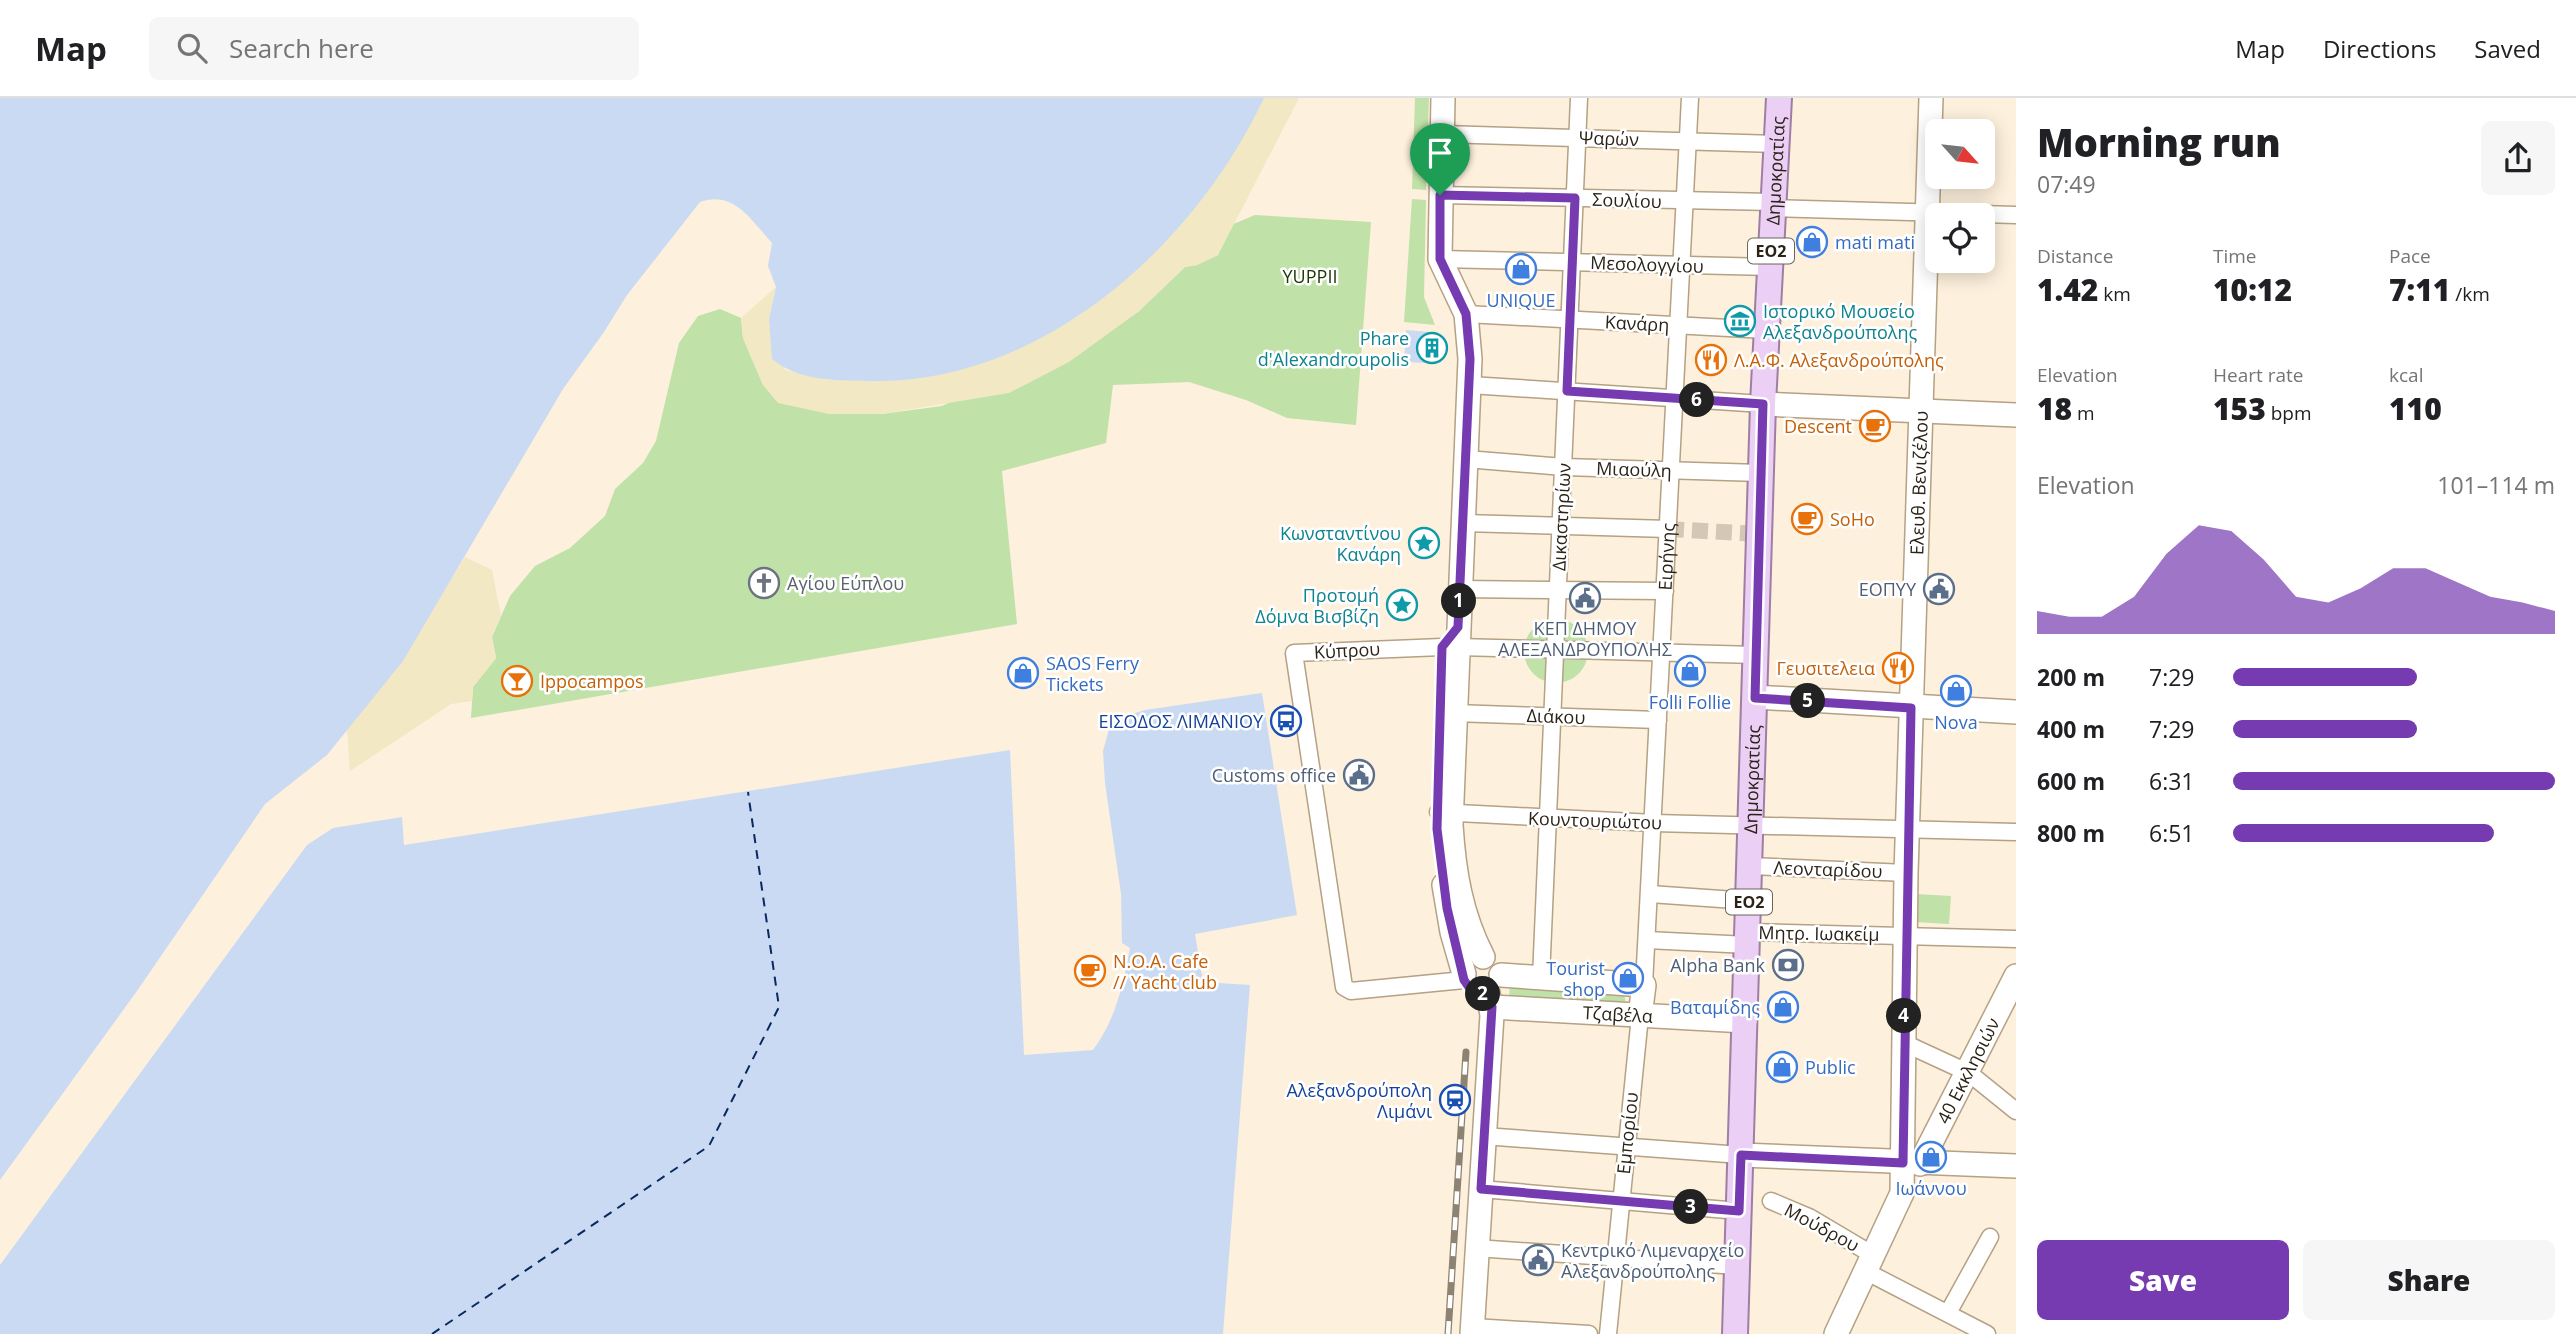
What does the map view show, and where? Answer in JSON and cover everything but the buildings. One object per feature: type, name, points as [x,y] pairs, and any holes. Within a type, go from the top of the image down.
[{"type":"main road","points":[[1443,98],[1440,259],[1466,314],[1469,385],[1460,589],[1452,640],[1444,812],[1447,908],[1464,977],[1471,990],[1494,992]]},
{"type":"main road","name":"Δημοκρατίας","points":[[1735,1334],[1751,866],[1760,473],[1779,98]]},
{"type":"main road","name":"Ελευθ. Βενιζέλου","points":[[1929,203],[1931,98]]},
{"type":"main road","name":"Ελευθ. Βενιζέλου","points":[[1912,1163],[1904,1043],[1905,934],[1927,273]]},
{"type":"main road","points":[[1763,404],[2016,415]]},
{"type":"main road","points":[[1452,640],[1454,713],[1444,812],[1459,894],[1470,932],[1483,957]]},
{"type":"main road","points":[[1755,698],[2016,712]]},
{"type":"main road","points":[[1464,977],[1468,963],[1483,957],[1494,961],[1472,1331]]},
{"type":"main road","name":"40 Εκκλησιών","points":[[1836,1334],[1901,1197],[1912,1163],[1969,1073],[2016,976]]},
{"type":"main road","name":"Τζαβέλα","points":[[1494,992],[1541,978],[1644,985]]},
{"type":"main road","name":"Ειρήνης","points":[[1640,1016],[1644,985]]},
{"type":"main road","name":"Τζαβέλα","points":[[1494,992],[1640,1016],[1745,1021]]},
{"type":"main road","points":[[1741,1155],[2016,1166]]},
{"type":"street","name":"Δικαστηρίων","points":[[1541,978],[1579,98]]},
{"type":"street","name":"Ειρήνης","points":[[1644,985],[1690,98]]},
{"type":"street","name":"Ψαρών","points":[[1442,134],[1777,144]]},
{"type":"street","name":"Σουλίου","points":[[1440,195],[1925,212]]},
{"type":"street","name":"Σουλίου","points":[[1995,214],[2016,215]]},
{"type":"street","name":"Μεσολογγίου","points":[[1440,259],[1770,267]]},
{"type":"street","name":"Κανάρη","points":[[1466,314],[1766,330]]},
{"type":"street","points":[[1469,385],[1763,404]]},
{"type":"street","name":"Μιαούλη","points":[[1466,460],[1564,467],[1760,473]]},
{"type":"street","points":[[1463,523],[1668,529]]},
{"type":"street","points":[[1460,589],[1665,591]]},
{"type":"street","points":[[1452,640],[1556,650],[1756,655]]},
{"type":"street","name":"Κύπρου","points":[[1452,640],[1400,647],[1294,653],[1345,989],[1351,992],[1464,977]]},
{"type":"street","name":"Διάκου","points":[[1454,713],[1658,720]]},
{"type":"street","name":"Κουντουριώτου","points":[[1444,812],[1654,823],[2016,832]]},
{"type":"street","name":"Λεονταρίδου","points":[[1751,866],[1906,873]]},
{"type":"street","points":[[1650,894],[1749,901]]},
{"type":"street","name":"Μητρ. Ιωακείμ","points":[[1647,940],[1905,934],[2016,939]]},
{"type":"street","name":"Εμπορίου","points":[[1608,1334],[1640,1016]]},
{"type":"street","points":[[1904,1043],[1969,1073],[2016,1111]]},
{"type":"street","points":[[1484,1136],[1741,1155]]},
{"type":"street","points":[[1481,1189],[1739,1211]]},
{"type":"street","name":"Μούδρου","points":[[1771,1201],[1809,1217],[1869,1263],[1948,1313],[1987,1334]]},
{"type":"street","points":[[1948,1313],[1990,1237]]},
{"type":"street","points":[[1476,1248],[1737,1266]]},
{"type":"street","points":[[1472,1331],[1589,1334]]},
{"type":"green space","points":[[1415,98],[1429,98],[1426,190],[1412,189]]},
{"type":"green space","points":[[1412,199],[1426,200],[1424,297],[1435,325],[1404,322]]},
{"type":"green space","name":"YUPPII","points":[[1255,215],[1371,222],[1356,425],[1287,418],[1246,400],[1189,382],[1113,385],[1106,443],[1002,471],[1017,624],[471,718],[473,687],[496,658],[492,637],[510,596],[535,566],[570,548],[605,516],[615,489],[643,463],[656,441],[679,343],[698,316],[720,309],[741,318],[743,338],[763,385],[829,414],[882,414],[942,406],[1138,312],[1185,267],[1197,265],[1218,255],[1231,225]]},
{"type":"green space","points":[[1550,619],[1562,619],[1579,628],[1586,639],[1586,663],[1579,674],[1562,683],[1550,683],[1538,678],[1529,669],[1524,657],[1524,645],[1529,633],[1538,624]]},
{"type":"green space","points":[[1917,894],[1951,896],[1949,924],[1915,922]]},
{"type":"green space","points":[[1510,984],[1624,993],[1626,1005],[1509,998]]},
{"type":"sand","points":[[1264,98],[1299,98],[1218,255],[1197,265],[1185,267],[1138,312],[1069,362],[1009,393],[882,414],[829,414],[778,403],[763,385],[743,338],[741,318],[776,287],[769,319],[785,370],[829,380],[1075,318],[1121,283],[1175,231],[1217,178]]},
{"type":"sand","points":[[465,557],[492,570],[501,616],[492,637],[496,658],[473,687],[472,701],[451,704],[350,771],[347,729],[398,666]]},
{"type":"water","points":[[0,98],[1264,98],[1234,153],[1197,206],[1153,254],[1104,297],[1050,333],[992,360],[931,376],[867,381],[829,379],[793,372],[772,359],[769,319],[776,287],[768,266],[772,243],[741,209],[723,200],[700,202],[627,295],[563,389],[403,661],[327,755],[265,804],[137,991],[0,1180]]},
{"type":"water","points":[[1406,330],[1430,332],[1430,343],[1425,350],[1427,363],[1404,362]]},
{"type":"water","points":[[1262,693],[1297,915],[1195,934],[1203,982],[1250,985],[1223,1334],[0,1334],[0,1265],[307,845],[333,828],[402,817],[404,845],[1010,750],[1024,1055],[1093,1050],[1113,1014],[1130,948],[1122,943],[1121,894],[1105,783],[1103,751],[1109,729],[1122,717],[1145,710]]},
{"type":"ferry route","points":[[432,1334],[709,1146],[779,1007],[748,792]]},
{"type":"tunnel","points":[[1668,529],[1759,534]]},
{"type":"railway","points":[[1448,1334],[1466,1052]]},
{"type":"place","name":"mati mati","points":[[1812,242]]},
{"type":"place","name":"UNIQUE","points":[[1521,269]]},
{"type":"place","name":"Ιστορικό Μουσείο Αλεξανδρούπολης","points":[[1740,321]]},
{"type":"place","name":"Phare d'Alexandroupolis","points":[[1432,348]]},
{"type":"place","name":"Λ.Α.Φ. Αλεξανδρούπολης","points":[[1711,360]]},
{"type":"place","name":"Descent","points":[[1875,426]]},
{"type":"place","name":"SοHο","points":[[1807,519]]},
{"type":"place","name":"Κωνσταντίνου Κανάρη","points":[[1424,543]]},
{"type":"place","name":"Αγίου Εύπλου","points":[[764,583]]},
{"type":"place","name":"ΕΟΠΥΥ","points":[[1939,589]]},
{"type":"place","name":"ΚΕΠ ΔΗΜΟΥ ΑΛΕΞΑΝΔΡΟΥΠΟΛΗΣ","points":[[1585,598]]},
{"type":"place","name":"Προτομή Δόμνα Βισβίζη","points":[[1402,605]]},
{"type":"place","name":"Γευσιτελεια","points":[[1898,668]]},
{"type":"place","name":"Folli Follie","points":[[1690,671]]},
{"type":"place","name":"SAOS Ferry Tickets","points":[[1023,673]]},
{"type":"place","name":"Ippocampos","points":[[517,681]]},
{"type":"place","name":"Nova","points":[[1956,691]]},
{"type":"place","name":"ΕΙΣΟΔΟΣ ΛΙΜΑΝΙΟΥ","points":[[1286,721]]},
{"type":"place","name":"Customs office","points":[[1359,775]]},
{"type":"place","name":"Alpha Bank","points":[[1788,965]]},
{"type":"place","name":"N.O.A. Cafe // Yacht club","points":[[1090,971]]},
{"type":"place","name":"Tourist shop","points":[[1628,978]]},
{"type":"place","name":"Βαταμίδης","points":[[1783,1007]]},
{"type":"place","name":"Public","points":[[1782,1067]]},
{"type":"place","name":"Αλεξανδρούπολη Λιμάνι","points":[[1455,1100]]},
{"type":"place","name":"Ιωάννου","points":[[1931,1157]]},
{"type":"place","name":"Κεντρικό Λιμεναρχείο Αλεξανδρούπολης","points":[[1538,1260]]},
{"type":"route","points":[[1440,195],[1575,198],[1567,391],[1763,404],[1755,698],[1911,708],[1903,1163],[1741,1155],[1739,1211],[1481,1189],[1492,1007],[1488,993],[1476,993],[1464,980],[1447,908],[1437,829],[1438,712],[1442,647],[1458,627],[1470,359],[1466,314],[1440,259],[1440,195]]}]
